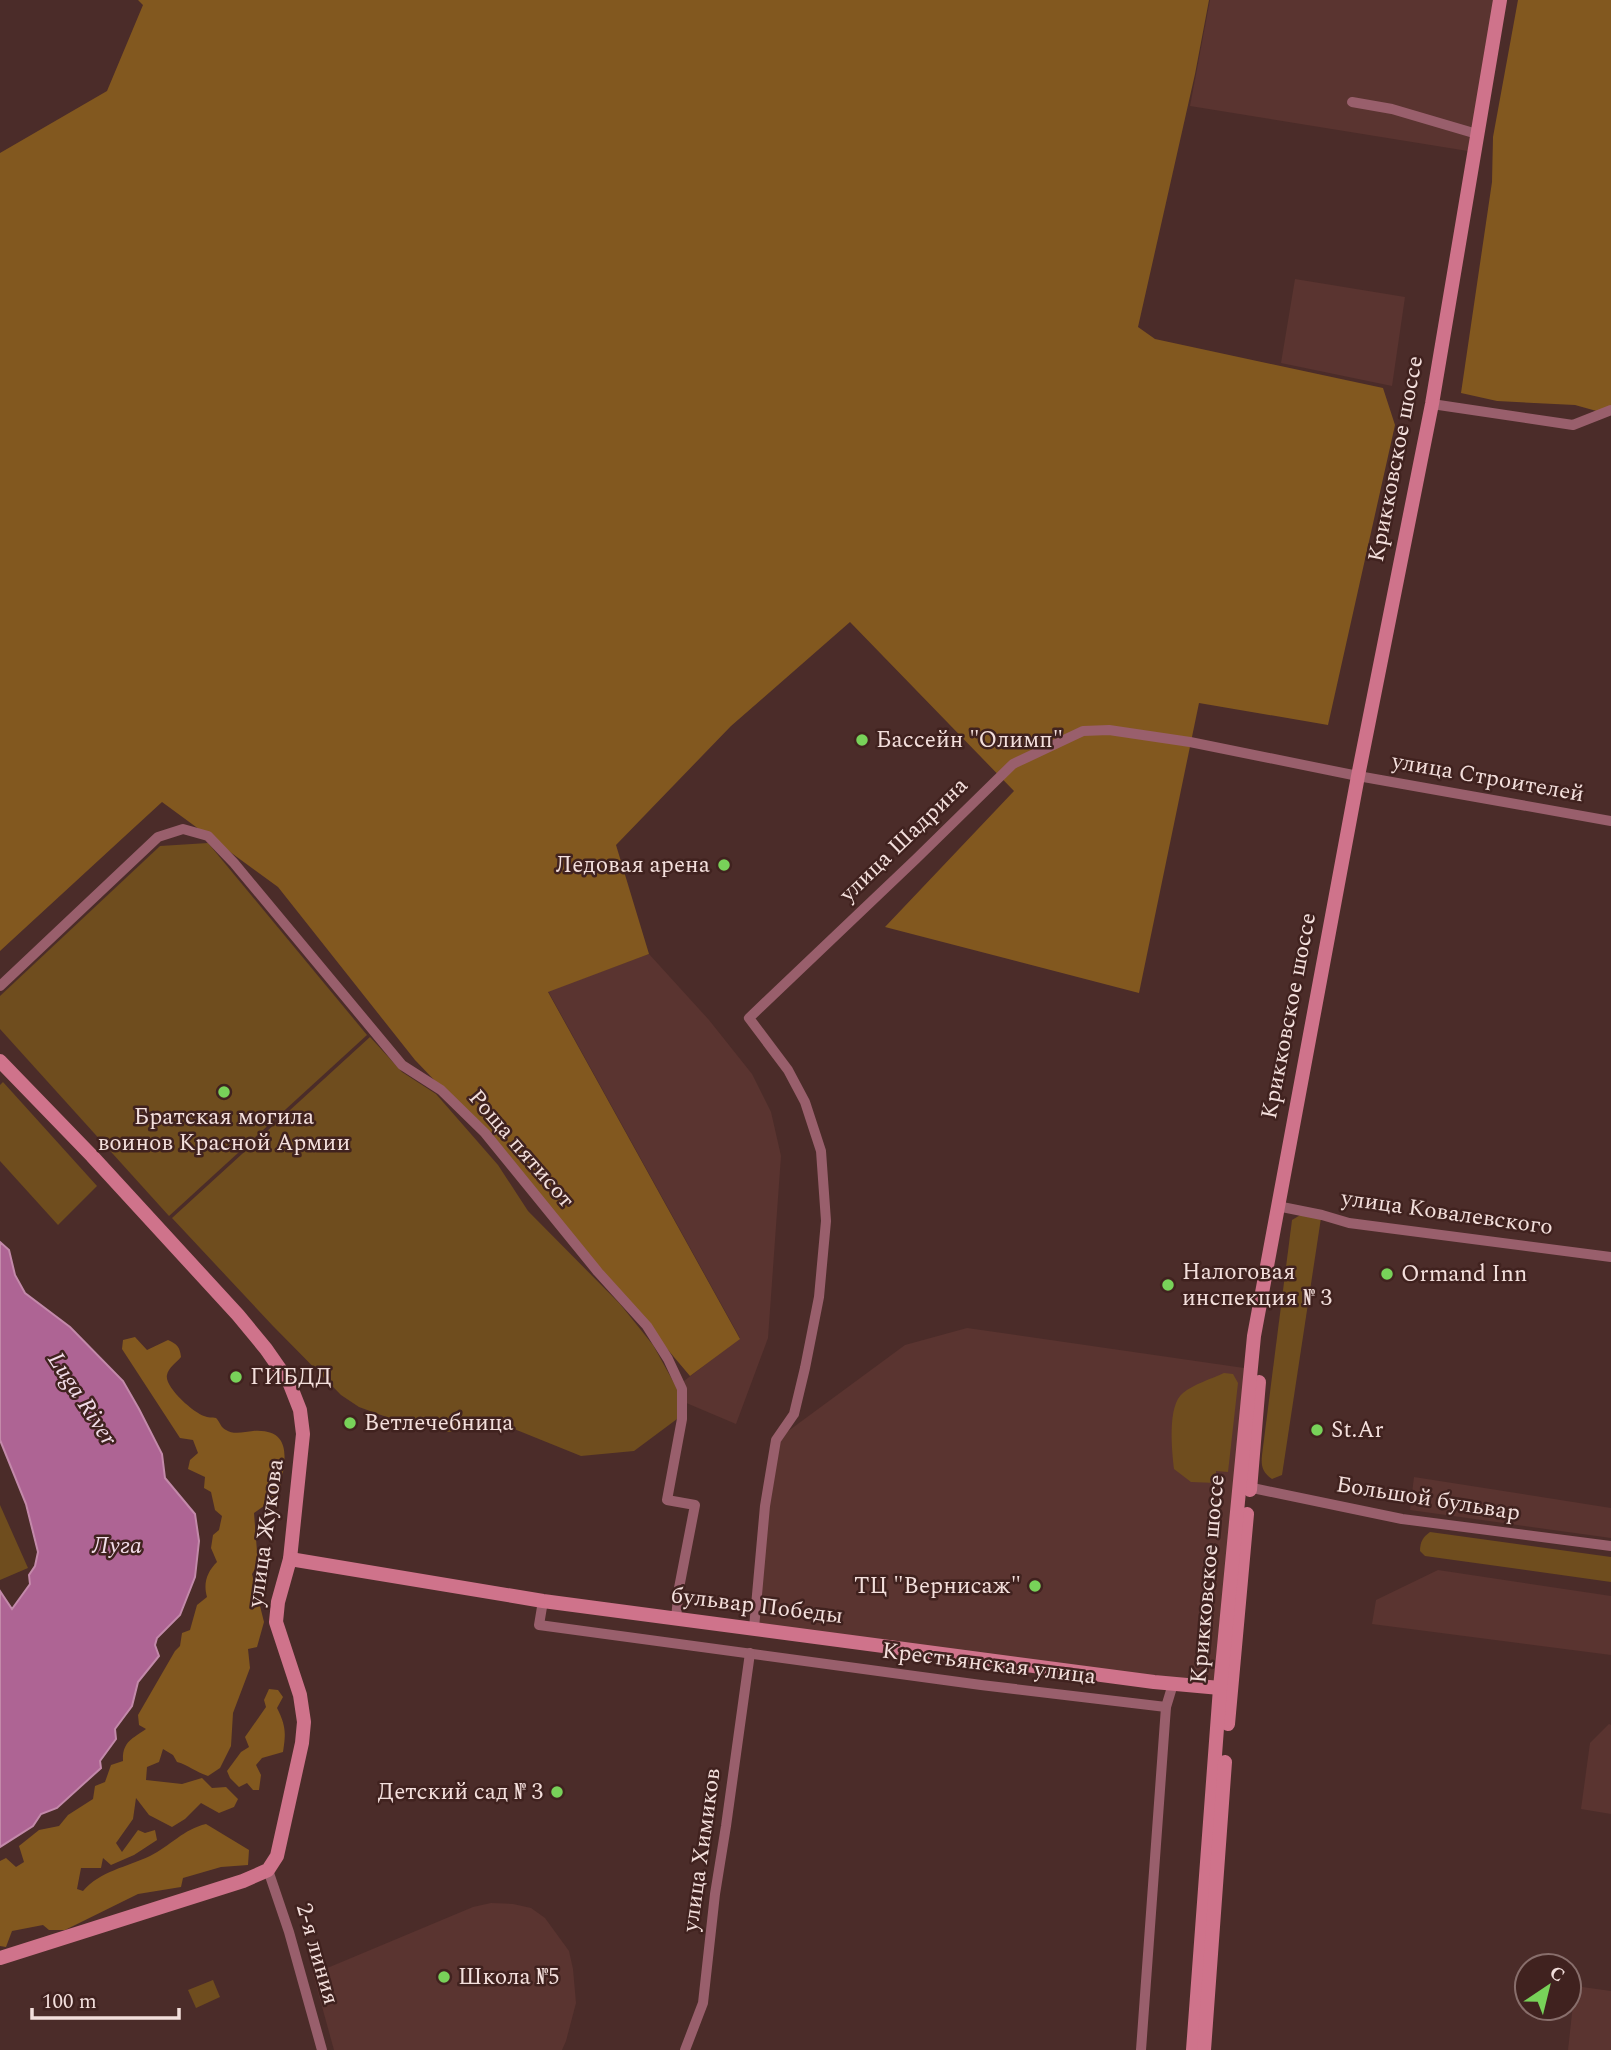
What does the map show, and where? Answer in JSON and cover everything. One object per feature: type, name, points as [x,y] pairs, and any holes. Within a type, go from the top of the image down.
[{"type":"main road","name":"Крикковское шоссе","points":[[1193,2050],[1220,1688],[1245,1487],[1254,1336],[1435,404],[1500,0]]},
{"type":"main road","points":[[1435,404],[1506,0]]},
{"type":"main road","name":"улица Жукова","points":[[0,1061],[229,1305],[266,1349],[289,1382],[300,1410],[303,1434],[290,1559],[278,1602],[276,1622],[300,1695],[304,1722],[283,1837],[277,1856],[268,1870]]},
{"type":"main road","points":[[1204,2050],[1245,1487]]},
{"type":"main road","name":"бульвар Победы","points":[[290,1559],[543,1601],[1220,1688]]},
{"type":"main road","points":[[0,1958],[243,1881],[268,1870]]},
{"type":"street","points":[[1352,102],[1392,109],[1477,134]]},
{"type":"street","points":[[1435,404],[1573,425],[1611,410]]},
{"type":"street","name":"улица Шадрина","points":[[754,1628],[765,1506],[776,1440],[794,1414],[805,1368],[820,1297],[826,1221],[821,1151],[805,1102],[788,1070],[749,1018],[1013,764],[1083,731],[1109,730],[1190,742],[1362,777]]},
{"type":"street","name":"улица Строителей","points":[[1362,777],[1611,821]]},
{"type":"street","name":"Роща пятисот","points":[[0,986],[158,837],[183,829],[208,836],[402,1065],[441,1090],[485,1133],[598,1272],[647,1326],[668,1359],[682,1389],[682,1419],[667,1500],[695,1505],[676,1618]]},
{"type":"street","name":"улица Ковалевского","points":[[1281,1207],[1322,1214],[1349,1223],[1611,1257]]},
{"type":"street","name":"Большой бульвар","points":[[1245,1487],[1402,1519],[1611,1546]]},
{"type":"street","name":"Крестьянская улица","points":[[543,1601],[539,1625],[1166,1707]]},
{"type":"street","name":"улица Химиков","points":[[685,2050],[703,2003],[715,1894],[750,1653]]},
{"type":"street","points":[[1141,2050],[1166,1707],[1173,1684]]},
{"type":"street","name":"2-я линия","points":[[268,1870],[277,1892],[322,2050]]},
{"type":"shaded area","points":[[138,0],[1209,0],[1138,327],[1155,339],[1383,388],[1395,425],[1328,725],[1199,703],[1139,993],[885,927],[1014,791],[850,622],[731,726],[616,845],[649,954],[548,992],[740,1339],[690,1376],[485,1133],[415,1060],[278,887],[162,802],[0,951],[0,153],[107,91],[143,5]]},
{"type":"shaded area","points":[[1210,0],[1500,0],[1474,152],[1190,106]]},
{"type":"shaded area","points":[[1518,0],[1611,0],[1611,415],[1575,405],[1497,401],[1461,393],[1492,182],[1493,137]]},
{"type":"shaded area","points":[[1295,279],[1405,297],[1392,386],[1281,363]]},
{"type":"shaded area","points":[[208,843],[367,1035],[169,1216],[0,1029],[0,996],[160,846]]},
{"type":"shaded area","points":[[649,954],[709,1020],[752,1074],[771,1112],[781,1156],[768,1338],[736,1424],[684,1402],[684,1381],[740,1338],[548,991]]},
{"type":"shaded area","points":[[370,1037],[402,1072],[436,1094],[498,1165],[528,1211],[620,1304],[653,1345],[679,1392],[677,1419],[634,1451],[581,1456],[497,1422],[449,1432],[403,1423],[359,1407],[341,1395],[172,1218]]},
{"type":"shaded area","points":[[3,1082],[97,1186],[58,1225],[0,1161],[0,1085]]},
{"type":"shaded area","points":[[1302,1214],[1321,1218],[1282,1475],[1272,1479],[1263,1468],[1262,1455],[1292,1220]]},
{"type":"shaded area","points":[[967,1328],[1251,1369],[1220,1688],[754,1628],[776,1440],[905,1345]]},
{"type":"shaded area","points":[[135,1337],[147,1350],[168,1340],[176,1344],[181,1357],[167,1375],[170,1386],[187,1405],[199,1414],[216,1418],[229,1432],[267,1432],[276,1436],[282,1443],[284,1452],[283,1473],[278,1496],[254,1513],[258,1564],[252,1574],[264,1622],[257,1647],[248,1649],[250,1668],[233,1713],[231,1746],[220,1768],[208,1776],[177,1762],[173,1755],[163,1749],[159,1762],[147,1767],[146,1780],[182,1784],[202,1778],[212,1788],[226,1787],[238,1799],[234,1807],[219,1813],[201,1803],[185,1819],[172,1827],[149,1815],[136,1798],[133,1819],[116,1843],[122,1852],[138,1830],[145,1833],[155,1830],[157,1840],[134,1855],[111,1865],[103,1858],[101,1868],[81,1868],[77,1889],[83,1891],[106,1874],[150,1856],[198,1826],[206,1824],[249,1850],[248,1865],[221,1867],[183,1878],[181,1887],[138,1894],[65,1930],[49,1930],[43,1925],[12,1931],[6,1947],[0,1946],[0,1861],[6,1858],[16,1867],[24,1862],[19,1846],[39,1830],[59,1826],[68,1815],[93,1799],[95,1786],[105,1782],[111,1765],[123,1761],[126,1745],[146,1729],[139,1725],[138,1715],[180,1646],[182,1633],[190,1630],[197,1605],[207,1597],[205,1587],[208,1574],[217,1562],[211,1548],[213,1535],[219,1530],[222,1516],[215,1510],[211,1492],[204,1488],[205,1477],[188,1469],[190,1460],[198,1453],[193,1440],[180,1438],[122,1349],[123,1340]]},
{"type":"shaded area","points":[[1224,1373],[1233,1374],[1238,1383],[1228,1472],[1216,1471],[1216,1483],[1191,1482],[1174,1469],[1172,1429],[1175,1407],[1178,1399],[1187,1390]]},
{"type":"shaded area","points":[[1414,1477],[1611,1508],[1611,1538],[1410,1510]]},
{"type":"shaded area","points":[[0,1505],[28,1568],[0,1580]]},
{"type":"shaded area","points":[[1430,1532],[1611,1557],[1611,1582],[1425,1556],[1420,1551],[1421,1545]]},
{"type":"shaded area","points":[[1438,1570],[1611,1596],[1611,1655],[1372,1624],[1376,1600]]},
{"type":"shaded area","points":[[269,1689],[278,1690],[283,1697],[277,1708],[284,1730],[283,1752],[262,1758],[256,1765],[261,1775],[259,1790],[253,1790],[247,1783],[239,1787],[227,1771],[241,1752],[249,1747],[245,1737],[266,1707],[264,1700]]},
{"type":"shaded area","points":[[1609,1724],[1611,1814],[1581,1809],[1590,1743]]},
{"type":"shaded area","name":"Школа №5","points":[[491,1903],[531,1908],[545,1918],[569,1951],[576,2003],[562,2050],[334,2050],[313,1974],[473,1907]]},
{"type":"shaded area","points":[[213,1980],[220,1997],[196,2008],[188,1990]]},
{"type":"shaded area","points":[[1583,1987],[1611,1991],[1611,2050],[1568,2050],[1571,2022],[1583,2022]]},
{"type":"water","name":"Луга","points":[[0,1242],[9,1250],[15,1275],[25,1293],[70,1327],[123,1381],[162,1454],[165,1478],[195,1514],[199,1541],[195,1577],[180,1615],[157,1638],[155,1645],[159,1656],[138,1682],[132,1706],[115,1729],[116,1739],[100,1761],[101,1768],[57,1808],[41,1814],[33,1826],[0,1847],[0,1591],[12,1609],[30,1584],[29,1575],[35,1566],[38,1552],[26,1504],[0,1440]]},
{"type":"place","name":"Бассейн \"Олимп\"","points":[[862,740]]},
{"type":"place","name":"Ледовая арена","points":[[724,865]]},
{"type":"place","name":"Братская могила воинов Красной Армии","points":[[224,1092]]},
{"type":"place","name":"Ormand Inn","points":[[1387,1274]]},
{"type":"place","name":"Налоговая инспекция № 3","points":[[1168,1285]]},
{"type":"place","name":"ГИБДД","points":[[236,1377]]},
{"type":"place","name":"Ветлечебница","points":[[350,1423]]},
{"type":"place","name":"St.Ar","points":[[1317,1430]]},
{"type":"place","name":"ТЦ \"Вернисаж\"","points":[[1035,1586]]},
{"type":"place","name":"Детский сад № 3","points":[[557,1792]]},
{"type":"place","name":"Школа №5","points":[[444,1977]]},
{"type":"water label","name":"Luga River","points":[[82,1399]]}]
